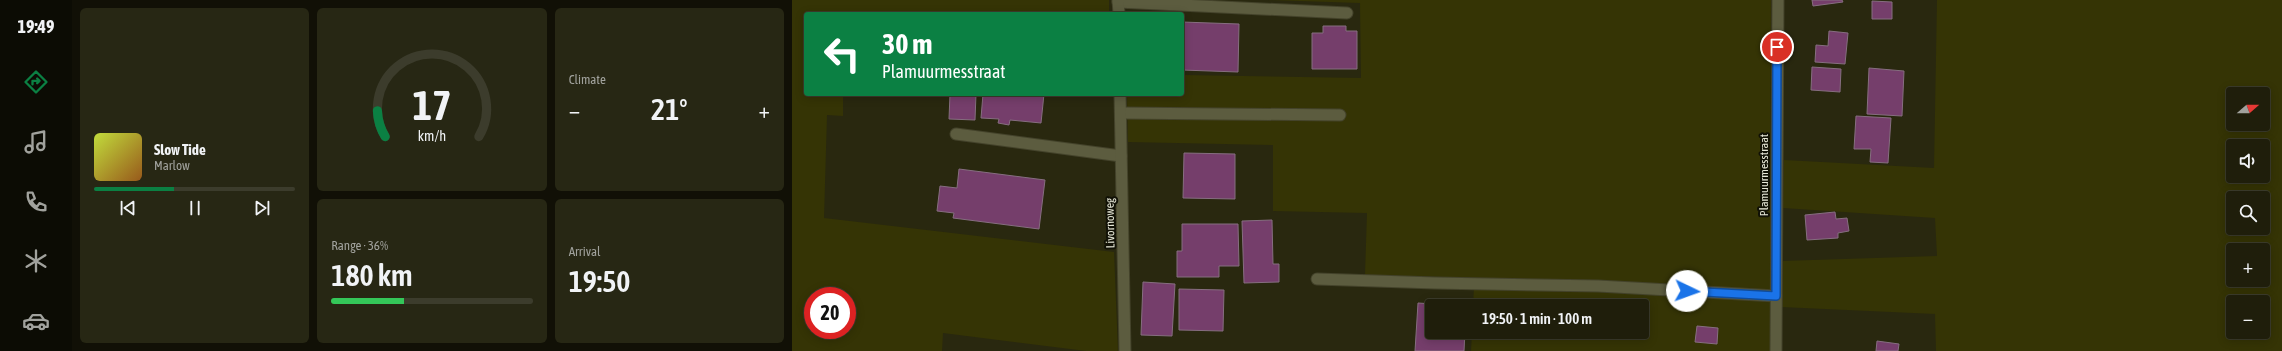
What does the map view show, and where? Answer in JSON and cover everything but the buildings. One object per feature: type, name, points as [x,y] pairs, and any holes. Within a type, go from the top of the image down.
[{"type":"street","name":"Plamuurmesstraat","points":[[1776,351],[1778,0]]},
{"type":"street","points":[[1118,12],[1118,1],[1347,13]]},
{"type":"street","name":"Livornoweg","points":[[1120,96],[1125,351]]},
{"type":"street","points":[[1121,113],[1340,115]]},
{"type":"street","points":[[956,134],[1121,156]]},
{"type":"street","points":[[1317,279],[1598,286],[1776,296]]},
{"type":"shaded area","points":[[792,0],[1109,0],[1109,12],[804,12],[804,96],[843,96],[843,116],[827,115],[824,218],[1114,252],[1118,351],[1086,351],[943,333],[942,351],[792,351]]},
{"type":"shaded area","points":[[1268,0],[1771,0],[1770,291],[1600,281],[1365,275],[1367,213],[1273,211],[1273,145],[1128,142],[1127,96],[1184,96],[1184,75],[1361,78],[1360,3]]},
{"type":"shaded area","points":[[1937,0],[2282,0],[2282,351],[1936,351],[1935,314],[1781,307],[1782,261],[1937,256],[1935,218],[1783,208],[1784,160],[1934,168]]},
{"type":"shaded area","points":[[1474,287],[1598,290],[1771,299],[1770,351],[1471,351],[1472,339],[1649,339],[1649,299],[1473,299]]},
{"type":"route","points":[[1687,291],[1776,296],[1777,47]]}]
